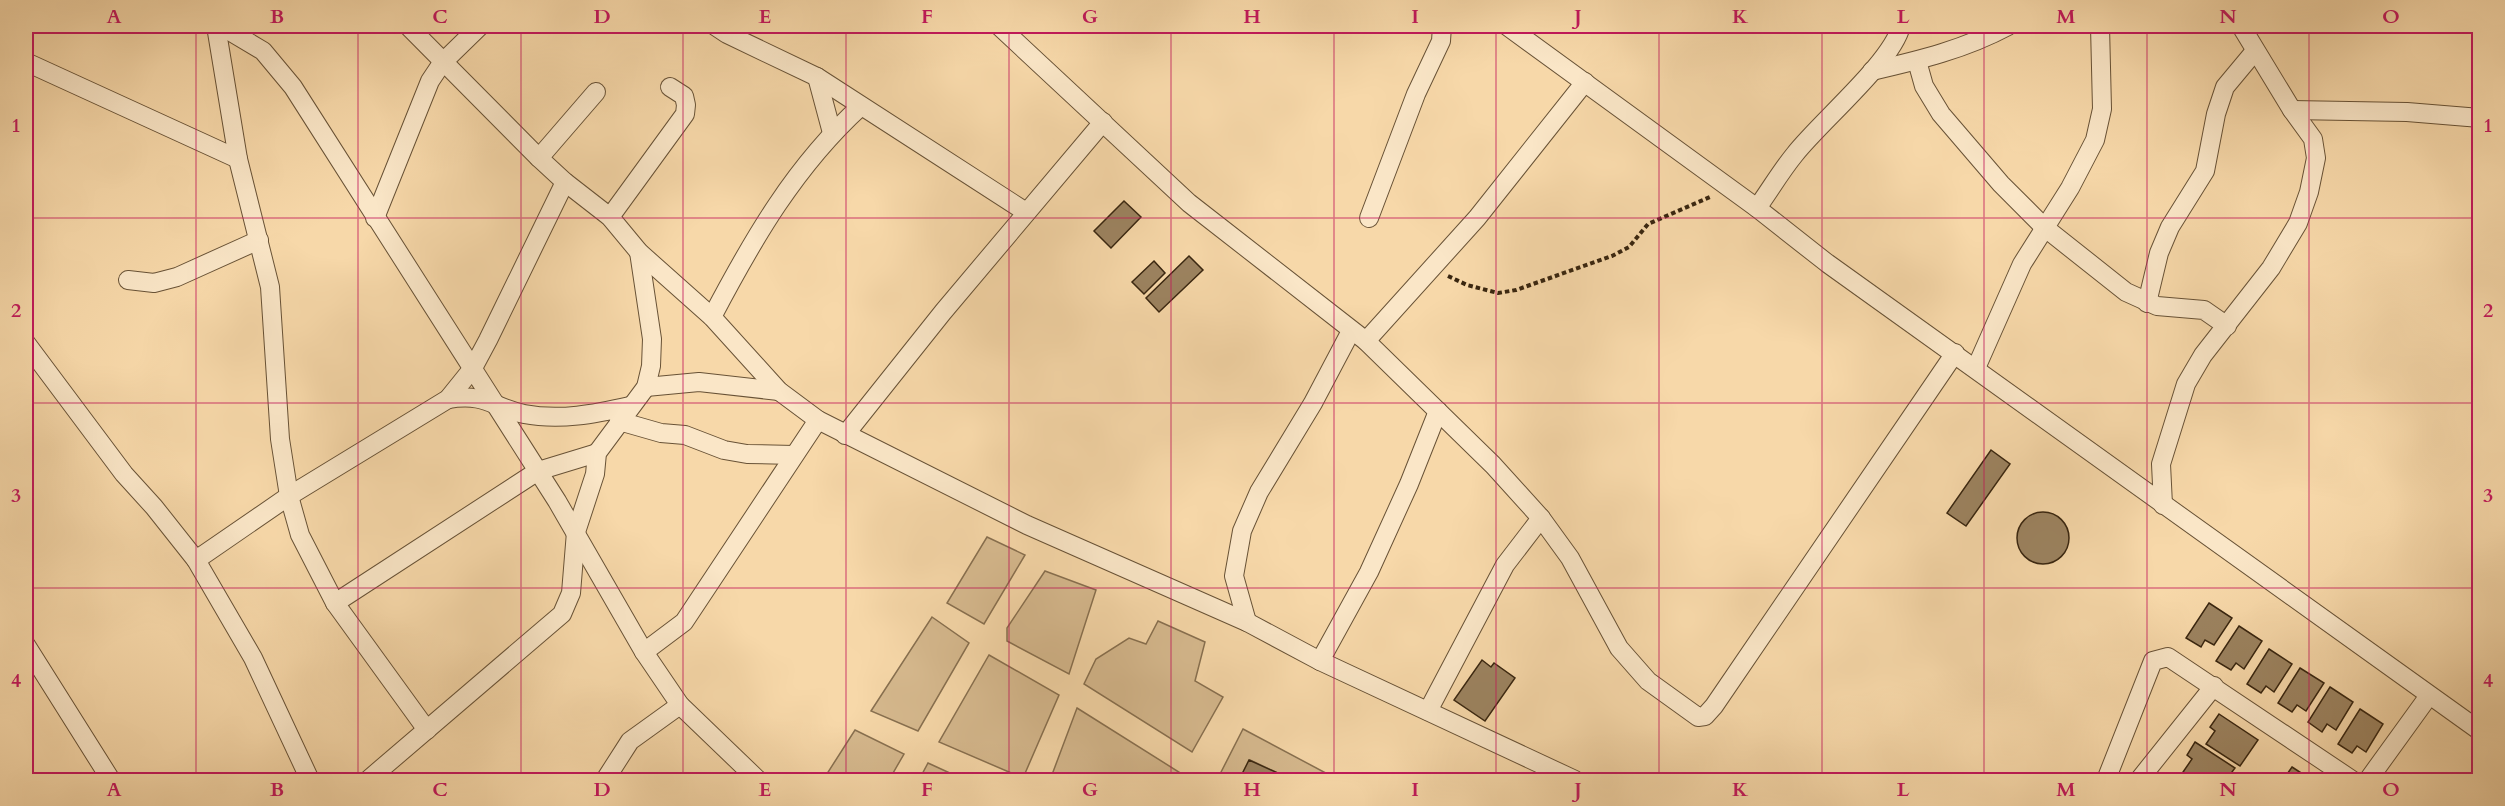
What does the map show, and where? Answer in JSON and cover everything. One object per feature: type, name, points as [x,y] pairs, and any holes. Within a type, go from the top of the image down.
[{"type":"street","points":[[216,26],[238,159],[270,287],[280,439],[289,496],[300,534],[335,603],[427,730]]},
{"type":"street","points":[[221,26],[263,51],[278,66],[538,471],[576,532],[644,652],[680,705],[758,780]]},
{"type":"street","points":[[408,26],[442,63],[539,158],[565,182],[610,216],[639,252],[712,317],[779,392],[818,420],[1027,525],[1247,622],[1320,660],[1575,780]]},
{"type":"street","points":[[375,218],[430,81],[442,63],[480,26]]},
{"type":"street","points":[[715,26],[745,43],[817,76],[1026,212]]},
{"type":"street","points":[[999,26],[1189,203],[1358,336],[1493,465],[1541,518],[1569,558],[1619,648],[1648,681],[1690,713],[1705,716],[1955,353]]},
{"type":"street","points":[[1369,218],[1416,94],[1442,41],[1442,26]]},
{"type":"street","points":[[1507,26],[1757,208],[1827,263],[1976,368],[2428,697],[2480,731]]},
{"type":"street","points":[[1757,208],[1794,154],[1872,71],[1894,41],[1901,26]]},
{"type":"street","points":[[1872,71],[1917,61],[1980,40],[2008,26]]},
{"type":"street","points":[[1976,368],[2022,264],[2070,188],[2095,140],[2102,109],[2100,26]]},
{"type":"street","points":[[2163,505],[2161,464],[2186,384],[2197,365],[2282,250],[2298,224],[2309,192],[2316,158],[2313,139],[2292,111],[2241,26]]},
{"type":"street","points":[[2147,303],[2159,253],[2166,236],[2205,171],[2216,114],[2225,87],[2255,51]]},
{"type":"street","points":[[1917,61],[1924,86],[1941,114],[2001,184],[2044,227],[2126,292],[2147,303],[2204,310],[2227,326]]},
{"type":"street","points":[[26,62],[238,159]]},
{"type":"street","points":[[817,76],[832,133]]},
{"type":"street","points":[[1247,622],[1234,576],[1242,531],[1260,492],[1313,403],[1358,336],[1431,268],[1488,204],[1585,82]]},
{"type":"street","points":[[610,216],[685,114],[687,105],[684,96],[670,87]]},
{"type":"street","points":[[539,158],[596,92]]},
{"type":"street","points":[[712,317],[771,212],[806,162],[861,106]]},
{"type":"street","points":[[2292,111],[2407,112],[2480,118]]},
{"type":"street","points":[[845,435],[1026,212],[1103,122]]},
{"type":"street","points":[[196,560],[289,496],[448,399],[473,368],[565,182]]},
{"type":"street","points":[[128,280],[154,283],[177,277],[259,240]]},
{"type":"street","points":[[368,780],[562,614],[571,593],[576,532],[595,474],[597,453],[646,387],[652,339],[639,252]]},
{"type":"street","points":[[26,343],[124,474],[154,507],[196,560],[253,658],[310,780]]},
{"type":"street","points":[[646,387],[699,382],[779,392]]},
{"type":"street","points":[[448,399],[465,396],[493,401],[521,413],[546,417],[596,414],[630,406]]},
{"type":"street","points":[[1320,660],[1369,572],[1409,483],[1437,411]]},
{"type":"street","points":[[644,652],[684,622],[719,573],[818,420]]},
{"type":"street","points":[[619,421],[661,432],[685,435],[724,450],[747,454],[794,455]]},
{"type":"street","points":[[335,603],[538,471],[597,453]]},
{"type":"street","points":[[1428,711],[1505,565],[1541,518]]},
{"type":"street","points":[[571,593],[604,585]]},
{"type":"street","points":[[26,645],[111,780]]},
{"type":"street","points":[[2106,780],[2153,661],[2168,657],[2352,780]]},
{"type":"street","points":[[2139,780],[2214,686]]},
{"type":"street","points":[[2368,780],[2428,697]]},
{"type":"street","points":[[605,780],[630,741],[680,705]]},
{"type":"path","points":[[1431,268],[1467,285],[1498,292],[1516,290],[1612,256],[1629,247],[1648,224],[1669,212],[1731,189]]},
{"type":"shaded area","points":[[987,537],[1025,555],[984,624],[947,603]]},
{"type":"shaded area","points":[[1045,571],[1096,590],[1069,674],[1007,641],[1007,628]]},
{"type":"shaded area","points":[[932,617],[969,643],[918,731],[871,711]]},
{"type":"shaded area","points":[[1158,621],[1205,642],[1195,681],[1223,697],[1192,752],[1084,684],[1096,659],[1129,638],[1146,644]]},
{"type":"shaded area","points":[[989,655],[1059,695],[1023,778],[939,742]]},
{"type":"shaded area","points":[[1077,708],[1182,774],[1179,780],[1050,780]]},
{"type":"shaded area","points":[[1243,729],[1337,779],[1293,780],[1250,760],[1239,780],[1217,780]]},
{"type":"shaded area","points":[[855,730],[904,754],[889,780],[823,780]]},
{"type":"shaded area","points":[[928,763],[965,780],[919,780]]},
{"type":"building","points":[[1124,201],[1141,217],[1111,248],[1094,231]]},
{"type":"building","points":[[1189,256],[1203,270],[1159,312],[1146,298]]},
{"type":"building","points":[[1154,261],[1165,273],[1144,294],[1132,282]]},
{"type":"building","points":[[1991,450],[2010,464],[1966,526],[1947,513]]},
{"type":"building","points":[[2038,512],[2048,512],[2062,519],[2069,538],[2062,557],[2048,564],[2038,564],[2028,560],[2021,553],[2017,543],[2017,533],[2021,523],[2028,516]]},
{"type":"building","points":[[2209,603],[2232,618],[2214,645],[2205,640],[2201,647],[2186,638]]},
{"type":"building","points":[[2239,626],[2262,641],[2244,669],[2236,663],[2231,670],[2216,661]]},
{"type":"building","points":[[2269,649],[2292,664],[2274,692],[2266,686],[2261,693],[2247,684]]},
{"type":"building","points":[[1482,660],[1491,667],[1494,663],[1515,678],[1485,721],[1454,700]]},
{"type":"building","points":[[2300,668],[2324,683],[2306,711],[2297,705],[2292,712],[2278,703]]},
{"type":"building","points":[[2330,687],[2353,702],[2336,730],[2327,724],[2322,732],[2308,722]]},
{"type":"building","points":[[2360,709],[2383,724],[2366,752],[2357,746],[2352,753],[2338,744]]},
{"type":"building","points":[[2219,714],[2258,740],[2240,766],[2206,744],[2215,731],[2210,727]]},
{"type":"building","points":[[2195,742],[2235,768],[2226,780],[2196,780],[2183,772],[2192,759],[2187,755]]},
{"type":"building","points":[[1249,760],[1293,780],[1239,780]]},
{"type":"building","points":[[2292,767],[2312,780],[2283,780]]}]
